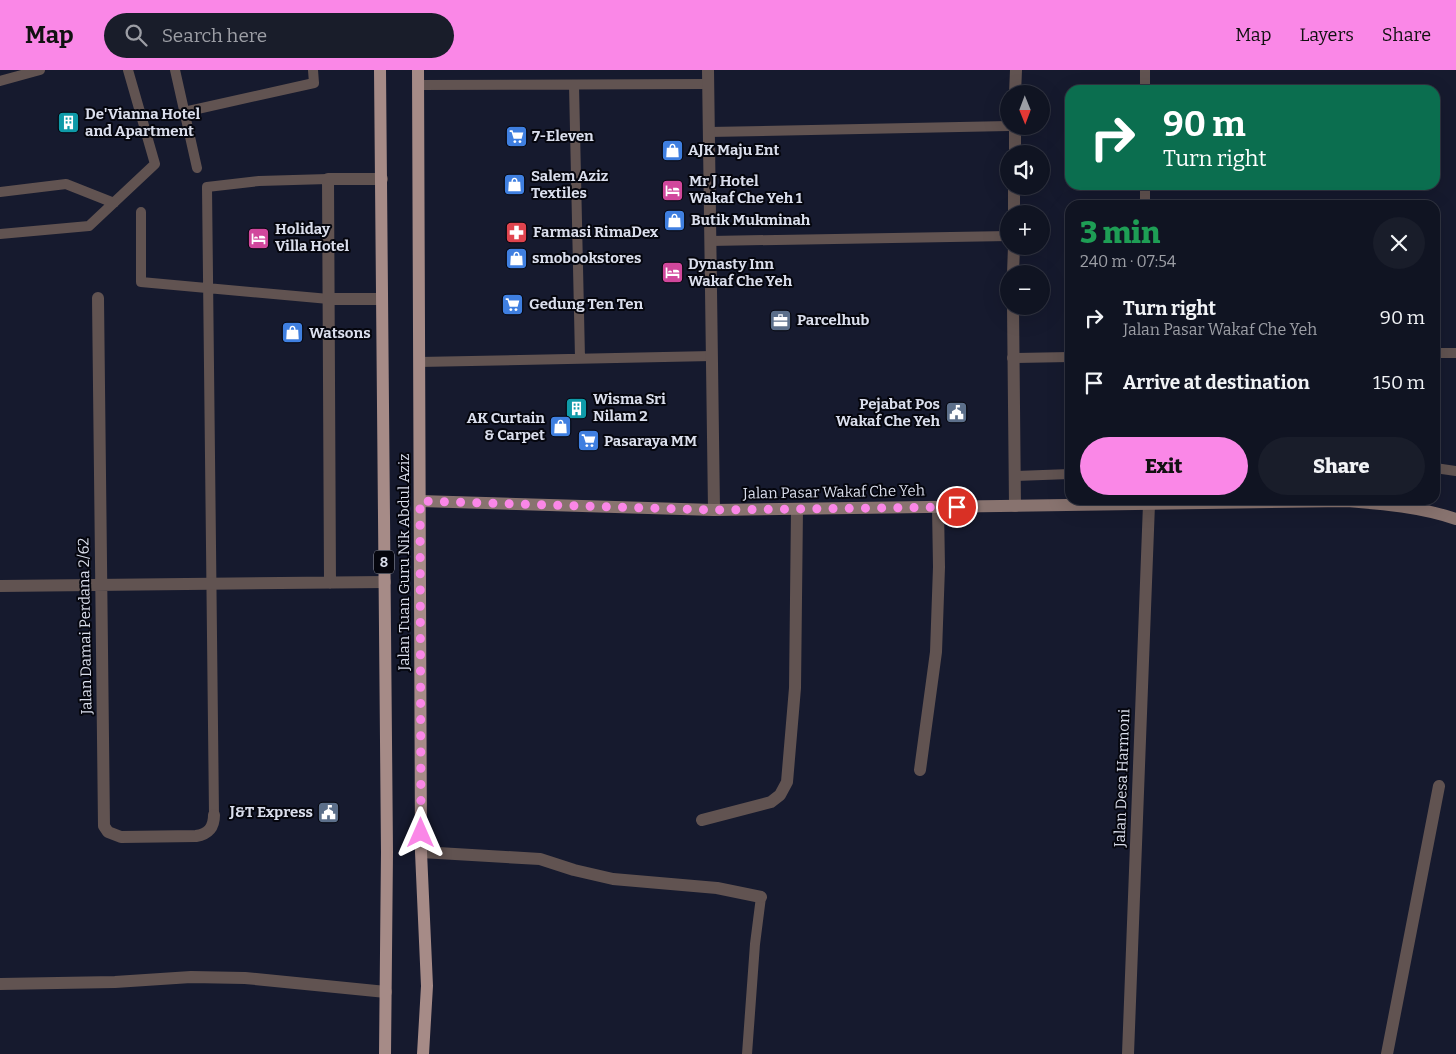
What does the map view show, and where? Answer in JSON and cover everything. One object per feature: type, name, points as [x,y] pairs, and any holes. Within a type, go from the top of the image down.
[{"type":"main road","name":"Jalan Tuan Guru Nik Abdul Aziz","points":[[380,70],[387,852],[385,1054]]},
{"type":"main road","name":"Jalan Tuan Guru Nik Abdul Aziz","points":[[418,70],[421,852],[427,986],[422,1054]]},
{"type":"street","points":[[708,70],[714,510]]},
{"type":"street","points":[[1015,85],[1016,70]]},
{"type":"street","points":[[330,583],[328,180],[382,178]]},
{"type":"street","name":"Jalan Damai Perdana 2/62","points":[[98,298],[104,826],[108,832],[122,837],[196,836],[203,835],[209,831],[213,826],[214,815]]},
{"type":"street","points":[[329,299],[382,299]]},
{"type":"street","points":[[1013,315],[1015,506]]},
{"type":"street","name":"Jalan Pasar Wakaf Che Yeh","points":[[420,501],[714,510],[1082,505]]},
{"type":"street","name":"Jalan Desa Harmoni","points":[[1128,1054],[1149,505]]},
{"type":"street","name":"Jalan Pasar Wakaf Che Yeh","points":[[1397,505],[1456,519]]},
{"type":"street","points":[[920,770],[936,652],[939,567],[938,507]]},
{"type":"street","points":[[702,820],[770,802],[780,795],[787,782],[795,688],[797,509]]},
{"type":"street","points":[[0,586],[384,582]]},
{"type":"street","points":[[1387,1054],[1439,786]]},
{"type":"street","points":[[421,852],[540,859],[574,870],[613,879],[717,888],[761,897]]},
{"type":"street","points":[[0,984],[115,982],[192,977],[245,978],[386,992]]},
{"type":"lane","points":[[0,81],[40,70]]},
{"type":"lane","points":[[0,234],[89,226],[155,164],[128,70]]},
{"type":"lane","points":[[174,70],[197,168]]},
{"type":"lane","points":[[184,112],[314,83],[313,70]]},
{"type":"lane","points":[[1145,70],[1145,85]]},
{"type":"lane","points":[[418,85],[708,84]]},
{"type":"lane","points":[[574,85],[580,358]]},
{"type":"lane","points":[[709,132],[1000,126]]},
{"type":"lane","points":[[214,815],[207,187],[259,181],[328,180]]},
{"type":"lane","points":[[0,192],[66,184],[114,203]]},
{"type":"lane","points":[[141,212],[141,282],[329,299]]},
{"type":"lane","points":[[710,241],[1000,236]]},
{"type":"lane","points":[[1440,353],[1456,353]]},
{"type":"lane","points":[[419,362],[712,356]]},
{"type":"lane","points":[[1012,358],[1065,357]]},
{"type":"lane","points":[[1440,469],[1456,471]]},
{"type":"lane","points":[[1014,476],[1065,474]]},
{"type":"lane","points":[[747,1054],[754,944],[761,897]]},
{"type":"place","name":"De'Vianna Hotel and Apartment","points":[[69,123]]},
{"type":"place","name":"7-Eleven","points":[[516,136]]},
{"type":"place","name":"AJK Maju Ent","points":[[672,150]]},
{"type":"place","name":"Salem Aziz Textiles","points":[[515,185]]},
{"type":"place","name":"Mr J Hotel Wakaf Che Yeh 1","points":[[673,190]]},
{"type":"place","name":"Butik Mukminah","points":[[675,220]]},
{"type":"place","name":"Farmasi RimaDex","points":[[517,232]]},
{"type":"place","name":"Holiday Villa Hotel","points":[[259,238]]},
{"type":"place","name":"smobookstores","points":[[516,258]]},
{"type":"place","name":"Dynasty Inn Wakaf Che Yeh","points":[[672,273]]},
{"type":"place","name":"Gedung Ten Ten","points":[[513,304]]},
{"type":"place","name":"Parcelhub","points":[[781,320]]},
{"type":"place","name":"Watsons","points":[[293,333]]},
{"type":"place","name":"Wisma Sri Nilam 2","points":[[577,408]]},
{"type":"place","name":"Pejabat Pos Wakaf Che Yeh","points":[[956,413]]},
{"type":"place","name":"AK Curtain & Carpet","points":[[561,427]]},
{"type":"place","name":"Pasaraya MM","points":[[588,441]]},
{"type":"place","name":"J&T Express","points":[[329,812]]},
{"type":"route","points":[[421,833],[420,501],[714,510],[957,507]]}]
